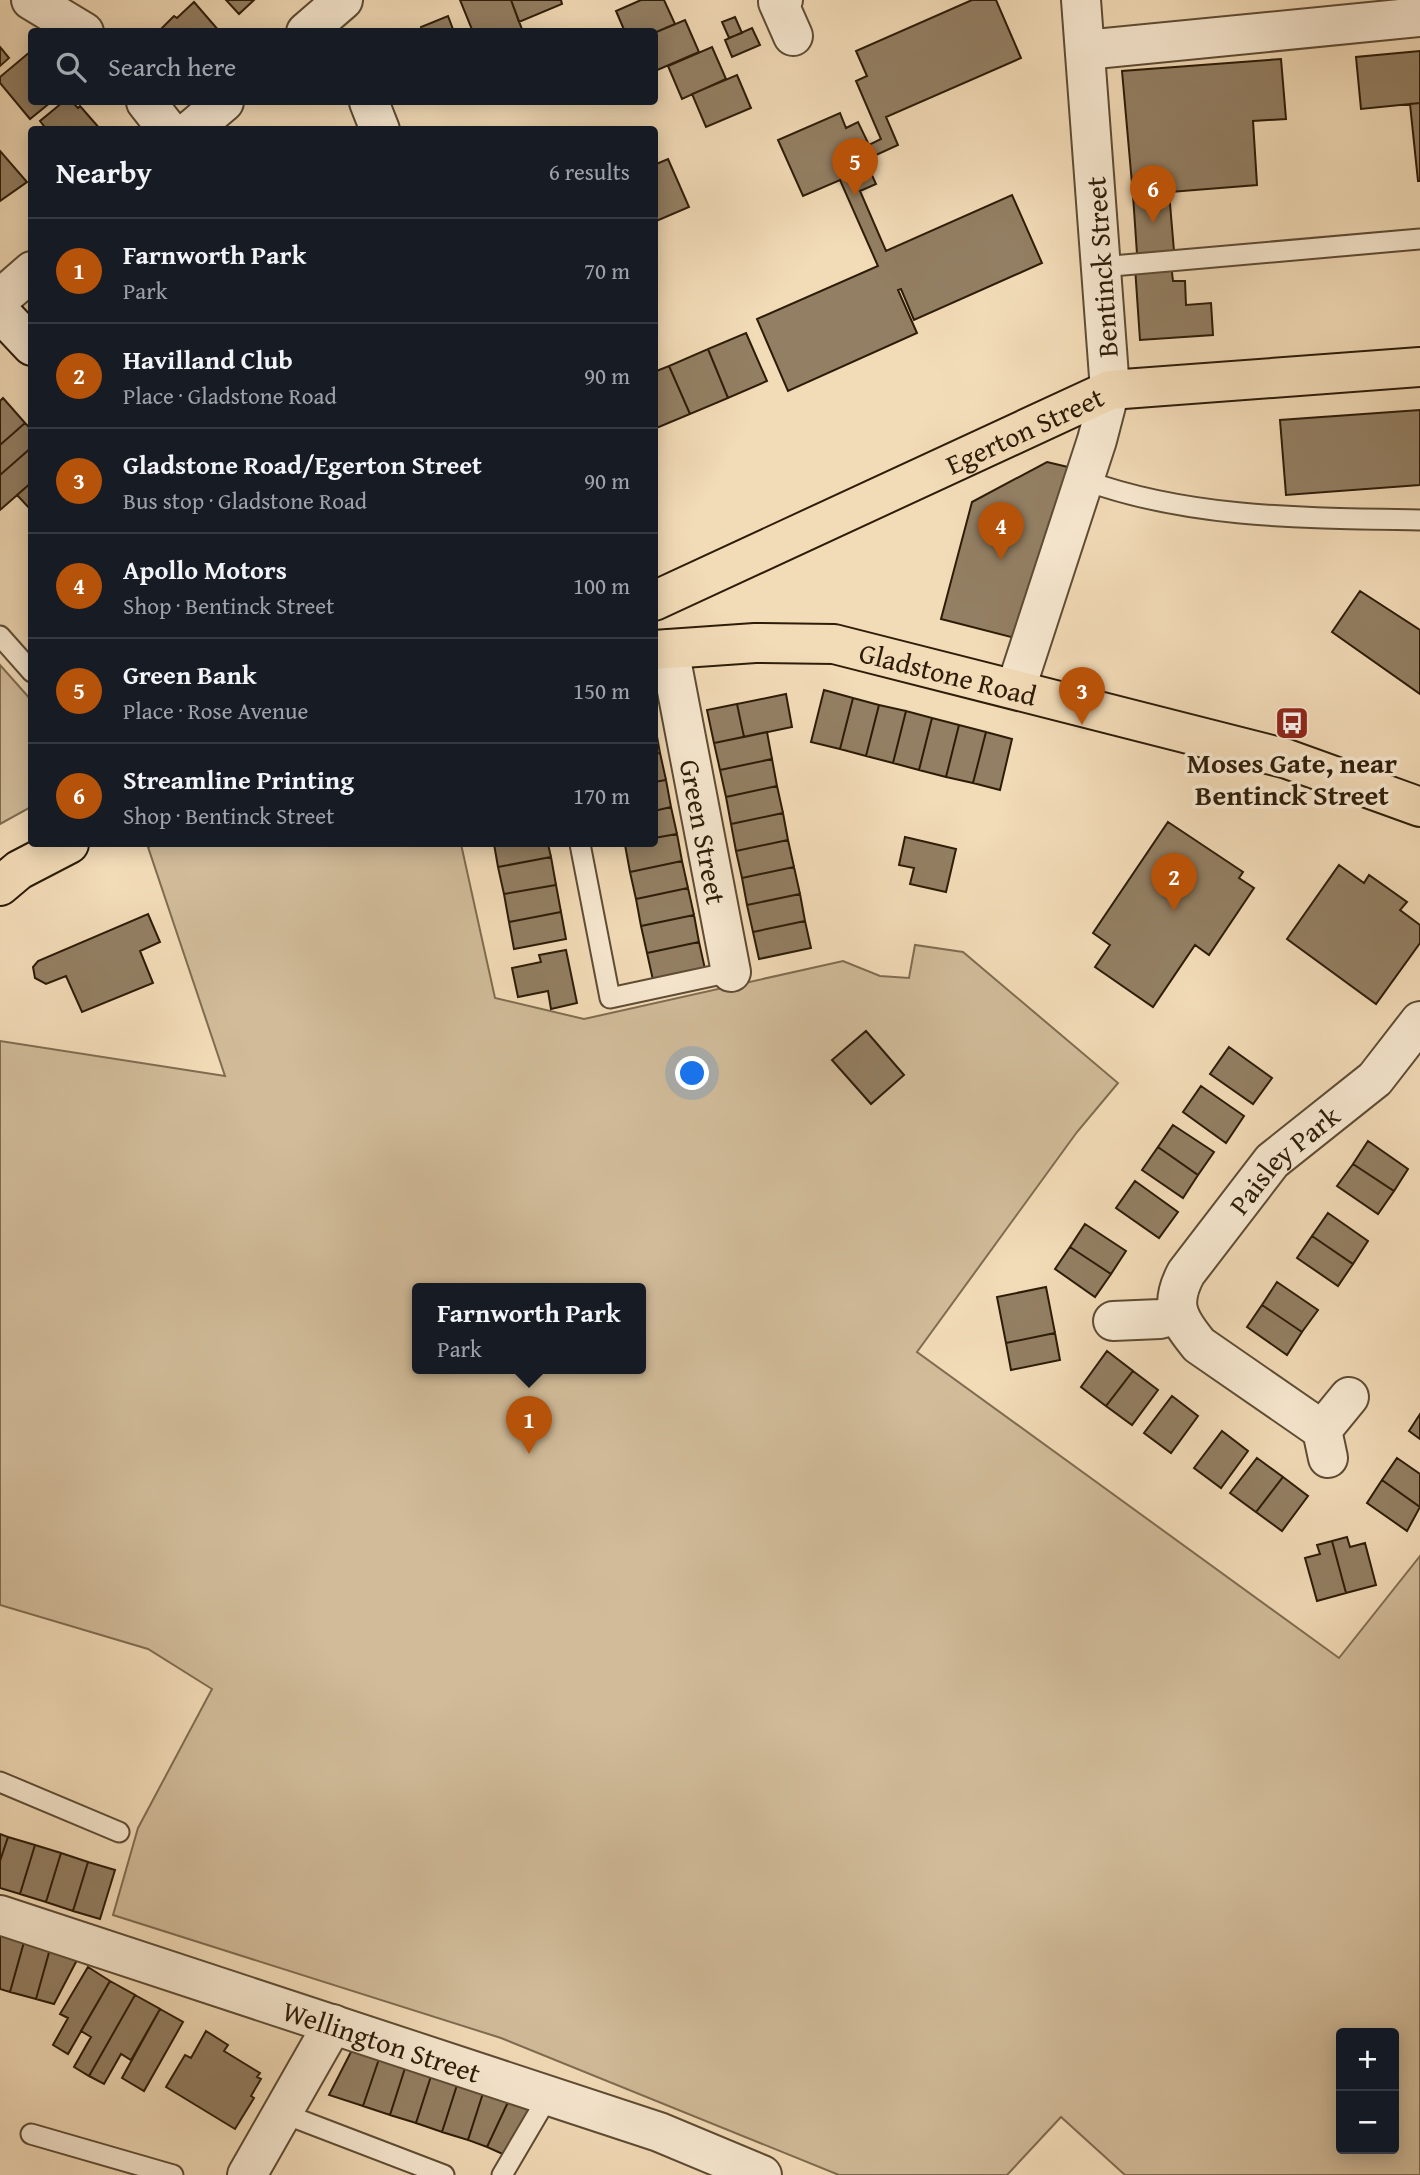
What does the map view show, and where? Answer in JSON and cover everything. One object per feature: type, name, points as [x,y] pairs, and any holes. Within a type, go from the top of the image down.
[{"type":"main road","name":"Egerton Street","points":[[658,599],[1110,390],[1420,367]]},
{"type":"main road","name":"Gladstone Road","points":[[663,661],[755,643],[834,644],[1016,688],[1287,760],[1420,807]]},
{"type":"main road","points":[[0,886],[19,870],[63,847]]},
{"type":"street","points":[[31,0],[77,28]]},
{"type":"street","name":"Bentinck Street","points":[[1016,688],[1084,480],[1110,390],[1081,0]]},
{"type":"street","points":[[1085,50],[1420,17]]},
{"type":"street","points":[[148,105],[165,126]]},
{"type":"street","points":[[196,126],[220,105]]},
{"type":"street","points":[[370,105],[378,126]]},
{"type":"street","points":[[0,299],[28,274]]},
{"type":"street","points":[[0,312],[28,342]]},
{"type":"street","name":"Green Street","points":[[663,661],[731,972]]},
{"type":"street","name":"Paisley Park","points":[[1179,1314],[1176,1306],[1177,1289],[1186,1273],[1272,1161],[1375,1079],[1420,1021]]},
{"type":"street","points":[[1113,1321],[1160,1320],[1179,1314],[1184,1327],[1199,1345],[1325,1444],[1349,1397]]},
{"type":"street","name":"Wellington Street","points":[[0,1915],[659,2132],[762,2175]]},
{"type":"street","points":[[247,2175],[333,2024]]},
{"type":"lane","points":[[1101,267],[1420,239]]},
{"type":"lane","points":[[1084,480],[1111,490],[1272,518],[1420,520]]},
{"type":"lane","points":[[0,636],[28,668]]},
{"type":"lane","points":[[581,847],[610,998],[731,972]]},
{"type":"lane","points":[[0,1782],[119,1832]]},
{"type":"lane","points":[[502,2175],[549,2095]]},
{"type":"lane","points":[[282,2113],[444,2175]]},
{"type":"lane","points":[[31,2134],[173,2175]]},
{"type":"shaded area","points":[[0,665],[28,696],[28,809],[0,824]]},
{"type":"shaded area","points":[[148,847],[462,847],[495,998],[584,1019],[843,961],[880,976],[909,978],[915,945],[963,952],[1118,1083],[1077,1132],[917,1352],[1339,1658],[1420,1556],[1420,2175],[1125,2175],[1061,2117],[1007,2175],[839,2175],[501,2038],[113,1915],[138,1828],[212,1689],[148,1649],[0,1605],[0,1041],[225,1076]]},
{"type":"building","points":[[226,0],[254,0],[239,14]]},
{"type":"building","points":[[460,0],[511,0],[522,28],[471,28]]},
{"type":"building","points":[[511,0],[561,0],[562,4],[519,22]]},
{"type":"building","points":[[641,0],[664,0],[675,24],[658,31],[658,28],[623,28],[616,11]]},
{"type":"building","points":[[972,0],[996,0],[1021,58],[886,117],[898,145],[865,160],[876,184],[860,191],[886,251],[1012,195],[1042,263],[914,320],[901,289],[898,290],[917,333],[788,391],[757,319],[878,266],[840,180],[803,196],[778,140],[840,113],[846,128],[858,122],[869,145],[881,139],[856,81],[867,76],[856,51]]},
{"type":"building","points":[[194,2],[217,28],[162,28],[174,16],[177,18]]},
{"type":"building","points":[[448,16],[452,28],[421,28]]},
{"type":"building","points":[[735,17],[742,33],[729,38],[722,22]]},
{"type":"building","points":[[685,20],[699,52],[658,70],[658,31]]},
{"type":"building","points":[[752,28],[760,45],[732,57],[725,40]]},
{"type":"building","points":[[0,47],[9,58],[0,66]]},
{"type":"building","points":[[712,47],[726,79],[682,99],[668,66]]},
{"type":"building","points":[[1420,51],[1420,103],[1361,109],[1356,57]]},
{"type":"building","points":[[28,54],[28,105],[47,105],[30,119],[0,83],[0,77]]},
{"type":"building","points":[[1281,59],[1286,119],[1253,121],[1257,185],[1133,195],[1122,71]]},
{"type":"building","points":[[737,75],[751,108],[706,127],[692,94]]},
{"type":"building","points":[[1420,103],[1420,181],[1418,181],[1410,104]]},
{"type":"building","points":[[59,105],[75,105],[78,108],[80,106],[98,126],[44,126],[40,121]]},
{"type":"building","points":[[0,151],[27,182],[0,201]]},
{"type":"building","points":[[668,159],[689,207],[658,220],[658,163]]},
{"type":"building","points":[[1169,192],[1174,251],[1137,254],[1133,195]]},
{"type":"building","points":[[1171,264],[1173,281],[1185,281],[1186,305],[1211,303],[1213,335],[1140,340],[1135,267]]},
{"type":"building","points":[[746,333],[767,381],[728,398],[708,349]]},
{"type":"building","points":[[708,349],[728,398],[690,414],[669,366]]},
{"type":"building","points":[[669,366],[690,414],[658,427],[658,370]]},
{"type":"building","points":[[3,398],[25,423],[0,445],[0,401]]},
{"type":"building","points":[[1420,410],[1420,485],[1286,495],[1280,420]]},
{"type":"building","points":[[25,423],[28,426],[28,450],[0,475],[0,445]]},
{"type":"building","points":[[28,450],[28,486],[0,510],[0,475]]},
{"type":"building","points":[[1047,462],[1068,467],[1023,640],[941,619],[972,502]]},
{"type":"building","points":[[28,485],[28,507],[17,495]]},
{"type":"building","points":[[1360,591],[1420,630],[1420,694],[1332,632]]},
{"type":"building","points":[[824,690],[853,698],[840,749],[811,742]]},
{"type":"building","points":[[786,694],[792,727],[744,737],[737,704]]},
{"type":"building","points":[[853,698],[879,705],[866,756],[840,749]]},
{"type":"building","points":[[737,704],[744,737],[714,743],[707,710]]},
{"type":"building","points":[[879,705],[906,711],[893,763],[866,756]]},
{"type":"building","points":[[906,711],[932,718],[919,770],[893,763]]},
{"type":"building","points":[[932,718],[959,725],[946,777],[919,770]]},
{"type":"building","points":[[959,725],[986,732],[973,783],[946,777]]},
{"type":"building","points":[[767,732],[772,759],[720,770],[714,743]]},
{"type":"building","points":[[986,732],[1012,739],[1000,790],[973,783]]},
{"type":"building","points":[[658,753],[666,780],[658,781]]},
{"type":"building","points":[[772,759],[777,786],[726,797],[720,770]]},
{"type":"building","points":[[666,780],[671,807],[658,810],[658,781]]},
{"type":"building","points":[[777,786],[783,813],[731,824],[726,797]]},
{"type":"building","points":[[671,807],[677,834],[658,837],[658,810]]},
{"type":"building","points":[[783,813],[788,840],[736,851],[731,824]]},
{"type":"building","points":[[1168,822],[1243,872],[1239,878],[1254,888],[1209,955],[1195,945],[1153,1007],[1095,967],[1110,945],[1093,933]]},
{"type":"building","points":[[677,834],[682,861],[630,872],[625,847],[658,847],[658,837]]},
{"type":"building","points":[[905,837],[956,849],[946,892],[910,884],[914,868],[899,865]]},
{"type":"building","points":[[788,840],[794,867],[742,878],[736,851]]},
{"type":"building","points":[[495,847],[549,847],[551,857],[498,867]]},
{"type":"building","points":[[551,857],[556,885],[504,894],[498,867]]},
{"type":"building","points":[[682,861],[688,888],[636,899],[630,872]]},
{"type":"building","points":[[1339,865],[1364,883],[1369,875],[1407,902],[1400,910],[1420,925],[1420,943],[1376,1004],[1287,939]]},
{"type":"building","points":[[794,867],[800,894],[747,905],[742,878]]},
{"type":"building","points":[[556,885],[561,912],[509,922],[504,894]]},
{"type":"building","points":[[688,888],[694,915],[641,926],[636,899]]},
{"type":"building","points":[[800,894],[805,921],[753,932],[747,905]]},
{"type":"building","points":[[561,912],[566,939],[514,949],[509,922]]},
{"type":"building","points":[[148,914],[160,942],[140,951],[153,983],[82,1012],[66,976],[46,984],[35,978],[33,967],[38,961]]},
{"type":"building","points":[[694,915],[699,942],[647,953],[641,926]]},
{"type":"building","points":[[805,921],[811,948],[759,959],[753,932]]},
{"type":"building","points":[[699,942],[705,969],[653,980],[647,953]]},
{"type":"building","points":[[566,950],[577,1003],[551,1009],[548,991],[518,997],[512,968],[541,962],[539,955]]},
{"type":"building","points":[[866,1031],[904,1075],[871,1104],[832,1060]]},
{"type":"building","points":[[1229,1047],[1272,1078],[1253,1104],[1210,1074]]},
{"type":"building","points":[[1201,1086],[1244,1116],[1226,1143],[1183,1112]]},
{"type":"building","points":[[1173,1125],[1214,1152],[1198,1175],[1158,1147]]},
{"type":"building","points":[[1368,1141],[1408,1169],[1394,1191],[1353,1164]]},
{"type":"building","points":[[1158,1147],[1198,1175],[1183,1198],[1142,1170]]},
{"type":"building","points":[[1353,1164],[1394,1191],[1378,1214],[1337,1186]]},
{"type":"building","points":[[1135,1181],[1178,1212],[1159,1238],[1116,1208]]},
{"type":"building","points":[[1328,1213],[1368,1241],[1353,1264],[1312,1236]]},
{"type":"building","points":[[1085,1224],[1126,1251],[1111,1274],[1070,1247]]},
{"type":"building","points":[[1312,1236],[1353,1264],[1338,1286],[1297,1258]]},
{"type":"building","points":[[1070,1247],[1111,1274],[1095,1297],[1055,1269]]},
{"type":"building","points":[[1277,1282],[1318,1310],[1302,1332],[1262,1305]]},
{"type":"building","points":[[1046,1287],[1055,1333],[1006,1343],[997,1297]]},
{"type":"building","points":[[1262,1305],[1302,1332],[1287,1355],[1247,1327]]},
{"type":"building","points":[[1055,1333],[1060,1360],[1011,1370],[1006,1343]]},
{"type":"building","points":[[1107,1351],[1133,1371],[1106,1406],[1081,1387]]},
{"type":"building","points":[[1133,1371],[1158,1390],[1132,1425],[1106,1406]]},
{"type":"building","points":[[1172,1396],[1198,1416],[1171,1453],[1144,1433]]},
{"type":"building","points":[[1420,1414],[1420,1439],[1409,1431]]},
{"type":"building","points":[[1222,1431],[1248,1451],[1221,1488],[1194,1468]]},
{"type":"building","points":[[1257,1458],[1283,1477],[1256,1512],[1230,1493]]},
{"type":"building","points":[[1397,1458],[1420,1474],[1420,1507],[1382,1480]]},
{"type":"building","points":[[1283,1477],[1308,1496],[1282,1531],[1256,1512]]},
{"type":"building","points":[[1382,1480],[1420,1507],[1407,1531],[1367,1503]]},
{"type":"building","points":[[1347,1537],[1350,1547],[1365,1543],[1376,1585],[1346,1593],[1332,1541]]},
{"type":"building","points":[[1332,1541],[1346,1593],[1317,1601],[1305,1558],[1320,1554],[1317,1545]]},
{"type":"building","points":[[0,1834],[8,1837],[0,1861]]},
{"type":"building","points":[[8,1837],[35,1845],[20,1894],[0,1888],[0,1861]]},
{"type":"building","points":[[35,1845],[61,1853],[46,1902],[20,1894]]},
{"type":"building","points":[[61,1853],[88,1862],[73,1911],[46,1902]]},
{"type":"building","points":[[88,1862],[115,1870],[100,1919],[73,1911]]},
{"type":"building","points":[[0,1935],[24,1942],[10,1992],[0,1989]]},
{"type":"building","points":[[24,1942],[50,1949],[36,1999],[10,1992]]},
{"type":"building","points":[[50,1949],[77,1960],[54,2004],[36,1999]]},
{"type":"building","points":[[88,1967],[110,1981],[68,2054],[53,2045],[68,2018],[60,2014]]},
{"type":"building","points":[[110,1981],[135,1995],[89,2076],[74,2067],[91,2037],[81,2031]]},
{"type":"building","points":[[135,1995],[160,2009],[131,2060],[121,2054],[104,2084],[89,2076]]},
{"type":"building","points":[[160,2009],[183,2022],[144,2091],[122,2078]]},
{"type":"building","points":[[206,2031],[228,2045],[224,2051],[260,2073],[257,2077],[261,2079],[251,2096],[254,2098],[235,2129],[166,2087],[185,2055],[191,2058]]},
{"type":"building","points":[[353,2048],[380,2056],[363,2106],[329,2095]]},
{"type":"building","points":[[380,2056],[406,2065],[390,2115],[363,2106]]},
{"type":"building","points":[[406,2065],[432,2073],[416,2123],[390,2115]]},
{"type":"building","points":[[432,2073],[458,2082],[442,2132],[416,2123]]},
{"type":"building","points":[[458,2082],[484,2090],[468,2140],[442,2132]]},
{"type":"building","points":[[484,2090],[509,2100],[487,2147],[468,2140]]},
{"type":"building","points":[[509,2100],[532,2110],[507,2156],[487,2147]]},
{"type":"place","name":"Green Bank","points":[[855,196]]},
{"type":"place","name":"Streamline Printing","points":[[1153,223]]},
{"type":"place","name":"Apollo Motors","points":[[1001,560]]},
{"type":"place","name":"Moses Gate, near Bentinck Street","points":[[1292,723]]},
{"type":"place","name":"Gladstone Road/Egerton Street","points":[[1082,725]]},
{"type":"place","name":"Havilland Club","points":[[1174,911]]},
{"type":"place","name":"Farnworth Park","points":[[529,1454]]}]
